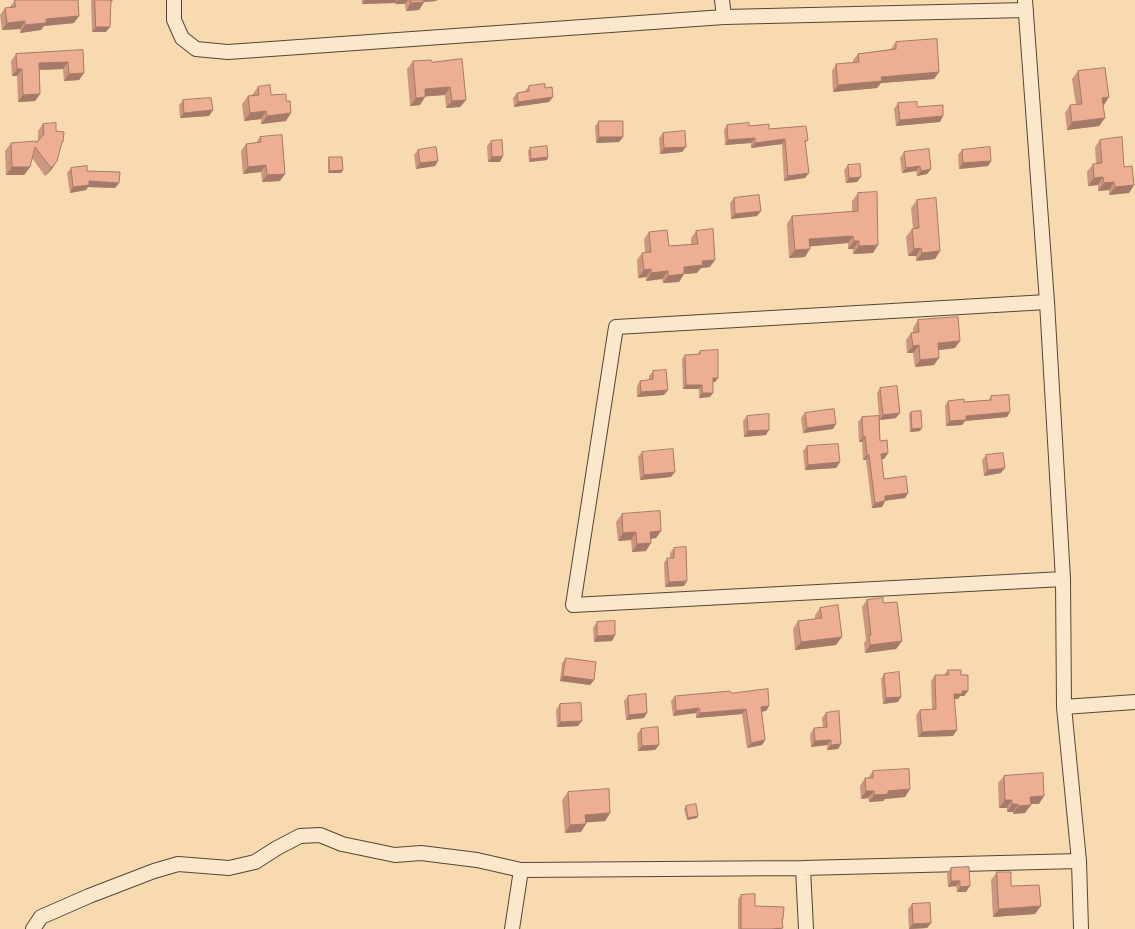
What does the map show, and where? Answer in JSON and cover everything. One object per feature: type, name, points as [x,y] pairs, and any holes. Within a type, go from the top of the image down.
[{"type":"street","points":[[174,0],[174,20],[182,38],[196,49],[228,52],[724,17],[1026,5],[1047,302],[1063,579],[1064,707],[1078,861],[1081,929]]},
{"type":"street","points":[[722,0],[724,17]]},
{"type":"street","points":[[1047,302],[616,327],[573,605],[1063,579]]},
{"type":"street","points":[[1064,707],[1135,702]]},
{"type":"street","points":[[33,929],[41,917],[89,896],[154,871],[178,864],[229,868],[255,862],[300,836],[320,836],[342,844],[395,855],[421,853],[477,860],[522,870],[803,868],[1078,861]]},
{"type":"street","points":[[803,868],[806,929]]},
{"type":"street","points":[[512,929],[522,870]]},
{"type":"building","points":[[15,0],[78,0],[79,16],[46,19],[46,23],[25,25],[25,21],[7,23],[5,8],[15,7]]},
{"type":"building","points":[[95,0],[111,0],[110,27],[96,27]]},
{"type":"building","points":[[411,0],[424,0],[424,2],[411,3]]},
{"type":"building","points":[[937,39],[939,72],[881,77],[882,81],[838,85],[836,64],[859,62],[858,54],[896,49],[896,42]]},
{"type":"building","points":[[83,50],[84,73],[69,74],[68,62],[39,63],[40,94],[23,95],[22,69],[17,69],[16,54]]},
{"type":"building","points":[[462,59],[466,100],[452,101],[450,87],[425,89],[425,97],[416,98],[413,61],[431,60],[432,62]]},
{"type":"building","points":[[1105,68],[1109,97],[1102,98],[1105,118],[1072,122],[1070,105],[1082,104],[1078,71]]},
{"type":"building","points":[[545,84],[545,88],[552,87],[553,97],[518,102],[517,93],[529,91],[529,86]]},
{"type":"building","points":[[270,85],[271,95],[286,94],[286,101],[290,101],[291,113],[267,116],[266,111],[250,113],[248,96],[259,95],[258,87]]},
{"type":"building","points":[[211,98],[213,110],[184,113],[183,100]]},
{"type":"building","points":[[917,102],[917,107],[943,105],[943,116],[900,120],[898,103]]},
{"type":"building","points":[[599,121],[623,121],[623,137],[599,137]]},
{"type":"building","points":[[56,123],[56,131],[64,132],[63,142],[57,161],[51,168],[35,147],[30,167],[12,167],[11,143],[36,141],[36,143],[44,134],[43,124]]},
{"type":"building","points":[[749,123],[749,126],[769,124],[769,129],[806,126],[808,140],[805,141],[809,173],[788,176],[785,139],[755,143],[755,138],[728,140],[727,125]]},
{"type":"building","points":[[685,131],[686,147],[664,148],[663,133]]},
{"type":"building","points":[[282,135],[285,174],[267,175],[266,165],[248,167],[246,144],[261,142],[260,137]]},
{"type":"building","points":[[1122,137],[1124,167],[1132,166],[1134,185],[1115,187],[1114,182],[1104,183],[1103,177],[1094,178],[1093,164],[1102,163],[1100,140]]},
{"type":"building","points":[[502,140],[503,156],[492,157],[491,141]]},
{"type":"building","points":[[547,146],[548,157],[531,159],[530,148]]},
{"type":"building","points":[[436,147],[438,161],[420,163],[418,150]]},
{"type":"building","points":[[990,147],[991,161],[963,163],[962,150]]},
{"type":"building","points":[[929,149],[931,169],[921,171],[920,166],[906,168],[904,152]]},
{"type":"building","points":[[329,157],[342,157],[343,170],[330,171]]},
{"type":"building","points":[[860,164],[861,177],[849,178],[848,165]]},
{"type":"building","points":[[87,166],[87,171],[120,172],[119,183],[89,181],[89,185],[73,187],[71,168]]},
{"type":"building","points":[[877,192],[878,245],[859,246],[859,241],[854,241],[853,236],[809,239],[810,249],[795,250],[792,216],[858,211],[858,193]]},
{"type":"building","points":[[759,195],[761,211],[735,214],[734,198]]},
{"type":"building","points":[[936,198],[940,251],[922,253],[921,248],[914,249],[912,229],[919,228],[917,200]]},
{"type":"building","points":[[713,229],[715,260],[702,261],[703,265],[684,267],[684,274],[668,276],[668,271],[651,273],[651,269],[644,270],[642,253],[651,252],[649,232],[667,230],[669,246],[698,244],[696,231]]},
{"type":"building","points":[[958,317],[960,341],[938,343],[939,358],[920,360],[919,345],[913,346],[911,333],[919,332],[918,320]]},
{"type":"building","points":[[718,350],[718,378],[713,378],[713,393],[702,393],[702,385],[686,385],[685,355],[700,354],[700,351]]},
{"type":"building","points":[[666,370],[668,390],[641,392],[640,381],[653,379],[653,371]]},
{"type":"building","points":[[897,386],[900,413],[883,415],[880,388]]},
{"type":"building","points":[[1009,395],[1010,412],[966,416],[966,420],[950,421],[948,401],[964,399],[964,402],[991,400],[991,396]]},
{"type":"building","points":[[834,409],[836,424],[807,428],[805,413]]},
{"type":"building","points":[[921,411],[922,428],[912,429],[911,412]]},
{"type":"building","points":[[769,414],[769,430],[748,431],[747,416]]},
{"type":"building","points":[[879,416],[880,441],[887,440],[888,453],[881,454],[884,479],[906,476],[908,493],[885,496],[885,501],[875,503],[869,455],[867,455],[865,436],[863,437],[862,417]]},
{"type":"building","points":[[838,444],[840,462],[808,465],[807,446]]},
{"type":"building","points":[[673,449],[675,472],[644,475],[642,452]]},
{"type":"building","points":[[1003,453],[1005,468],[988,470],[986,455]]},
{"type":"building","points":[[660,511],[661,531],[650,532],[651,543],[637,544],[636,532],[623,533],[622,514]]},
{"type":"building","points":[[686,547],[687,581],[669,582],[667,558],[674,558],[674,548]]},
{"type":"building","points":[[883,598],[883,603],[897,602],[902,641],[870,645],[869,635],[871,635],[867,600]]},
{"type":"building","points":[[838,605],[842,637],[801,642],[798,621],[822,618],[820,608]]},
{"type":"building","points":[[615,621],[615,635],[597,636],[597,622]]},
{"type":"building","points":[[566,658],[596,662],[594,680],[563,676]]},
{"type":"building","points":[[948,670],[961,670],[961,675],[968,675],[968,691],[962,691],[962,694],[954,694],[957,730],[922,732],[920,710],[936,709],[935,675],[948,675]]},
{"type":"building","points":[[899,672],[901,697],[886,698],[884,674]]},
{"type":"building","points":[[768,689],[769,706],[761,707],[765,740],[751,743],[746,709],[700,713],[699,708],[676,711],[675,696],[730,691],[731,693]]},
{"type":"building","points":[[646,694],[647,713],[629,715],[628,696]]},
{"type":"building","points":[[581,703],[582,721],[560,722],[560,704]]},
{"type":"building","points":[[839,711],[841,744],[831,745],[831,740],[815,741],[814,728],[827,727],[826,713]]},
{"type":"building","points":[[658,727],[659,745],[642,746],[641,729]]},
{"type":"building","points":[[909,769],[910,789],[888,791],[888,794],[874,795],[874,791],[866,791],[865,778],[873,778],[873,771]]},
{"type":"building","points":[[1043,773],[1044,796],[1030,797],[1031,805],[1018,806],[1018,804],[1012,804],[1012,800],[1005,800],[1004,776]]},
{"type":"building","points":[[609,789],[610,813],[585,815],[586,824],[570,825],[568,792]]},
{"type":"building","points":[[696,804],[698,816],[688,818],[686,806]]},
{"type":"building","points":[[969,867],[970,886],[960,887],[960,881],[951,881],[951,868]]},
{"type":"building","points":[[997,872],[1011,872],[1011,886],[1039,885],[1041,906],[999,909]]},
{"type":"building","points":[[755,894],[755,906],[784,907],[782,919],[783,928],[741,929],[741,895]]},
{"type":"building","points":[[930,903],[931,923],[913,924],[912,904]]}]
